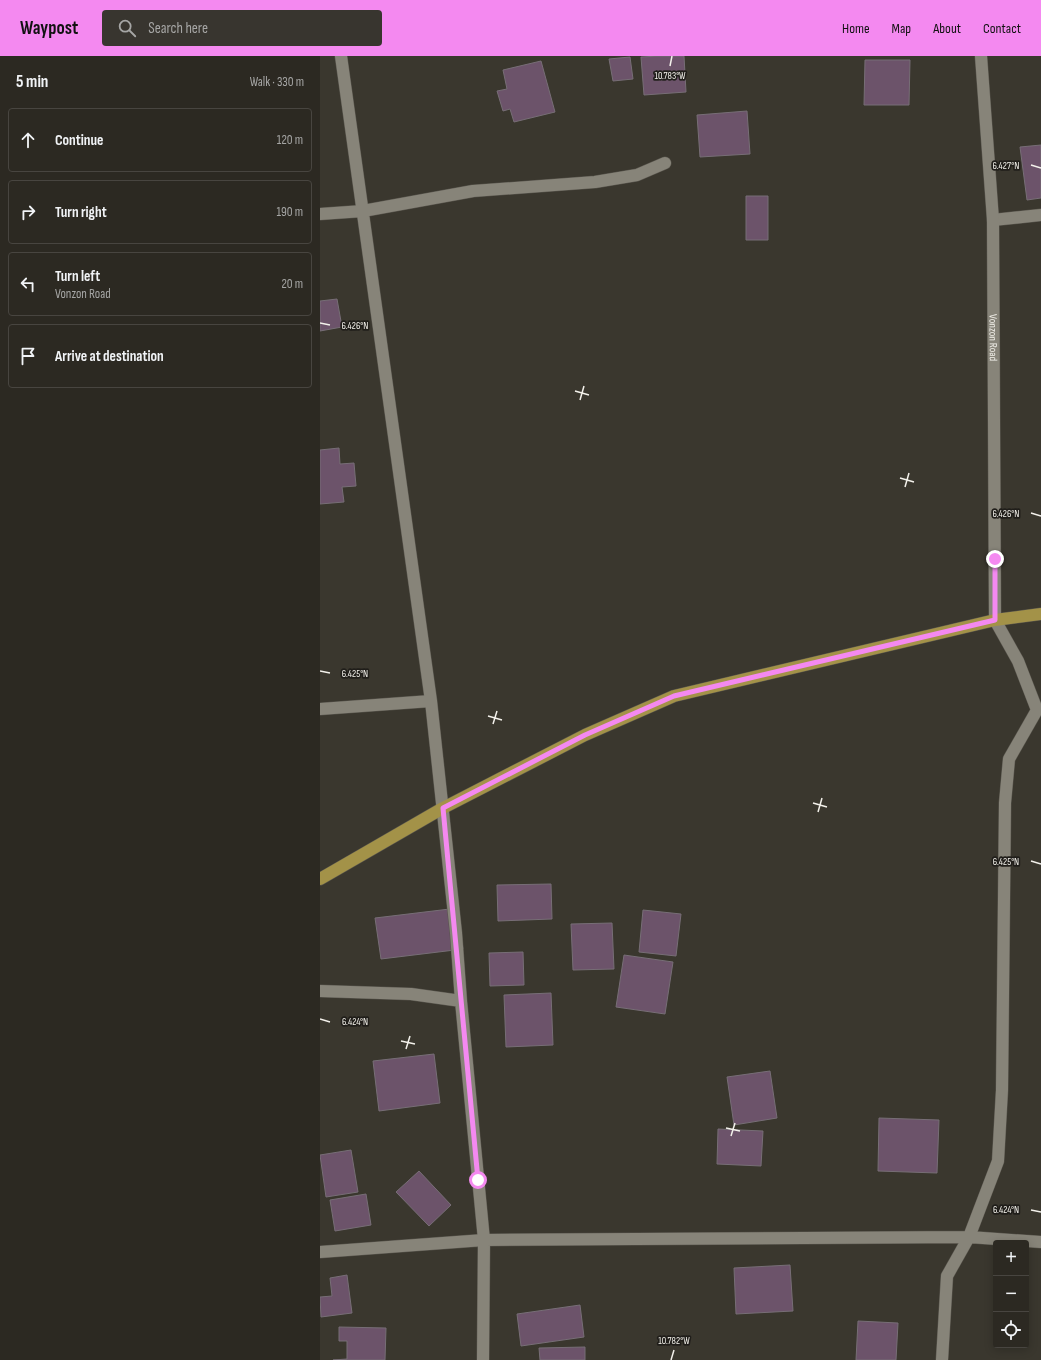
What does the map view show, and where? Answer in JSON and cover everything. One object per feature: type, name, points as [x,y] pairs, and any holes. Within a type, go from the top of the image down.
[{"type":"main road","points":[[320,879],[443,808],[585,735],[674,696],[995,620],[1041,614]]},
{"type":"street","points":[[341,56],[431,701],[443,808],[484,1240],[483,1360]]},
{"type":"street","name":"Vonzon Road","points":[[981,56],[993,220],[995,620]]},
{"type":"street","points":[[320,214],[363,210],[473,191],[595,182],[637,175],[665,163]]},
{"type":"street","points":[[993,220],[1041,215]]},
{"type":"street","points":[[942,1360],[946,1276],[969,1237],[998,1161],[1002,1090],[1005,803],[1009,759],[1036,710],[1018,661],[995,620]]},
{"type":"street","points":[[320,709],[431,701]]},
{"type":"street","points":[[320,991],[411,994],[461,1001]]},
{"type":"street","points":[[320,1252],[484,1240],[969,1237],[1041,1242]]},
{"type":"building","points":[[684,56],[686,92],[644,95],[641,57]]},
{"type":"building","points":[[630,57],[633,79],[613,81],[609,59]]},
{"type":"building","points":[[865,60],[910,60],[909,105],[864,105]]},
{"type":"building","points":[[541,61],[555,112],[514,122],[510,109],[503,111],[497,91],[507,89],[503,70]]},
{"type":"building","points":[[747,111],[750,154],[700,157],[697,115]]},
{"type":"building","points":[[1041,145],[1041,198],[1027,200],[1020,147]]},
{"type":"building","points":[[746,196],[768,196],[768,240],[746,240]]},
{"type":"building","points":[[337,299],[342,327],[320,331],[320,301]]},
{"type":"building","points":[[339,448],[340,464],[354,463],[356,486],[342,487],[344,502],[320,504],[320,450]]},
{"type":"building","points":[[551,884],[552,919],[498,921],[497,885]]},
{"type":"building","points":[[458,908],[463,949],[381,959],[375,918]]},
{"type":"building","points":[[643,910],[681,914],[676,956],[639,952]]},
{"type":"building","points":[[612,923],[614,969],[573,970],[571,924]]},
{"type":"building","points":[[523,952],[524,985],[490,986],[489,953]]},
{"type":"building","points":[[624,955],[673,962],[665,1014],[616,1007]]},
{"type":"building","points":[[551,993],[553,1045],[506,1047],[504,995]]},
{"type":"building","points":[[434,1054],[440,1103],[379,1111],[373,1061]]},
{"type":"building","points":[[770,1071],[777,1118],[734,1125],[727,1077]]},
{"type":"building","points":[[879,1118],[939,1120],[937,1173],[878,1171]]},
{"type":"building","points":[[718,1129],[763,1131],[761,1166],[717,1164]]},
{"type":"building","points":[[351,1150],[358,1192],[326,1197],[320,1155]]},
{"type":"building","points":[[419,1171],[451,1205],[429,1226],[396,1192]]},
{"type":"building","points":[[366,1194],[371,1225],[335,1231],[330,1200]]},
{"type":"building","points":[[790,1265],[793,1311],[736,1314],[734,1268]]},
{"type":"building","points":[[347,1275],[352,1313],[321,1317],[320,1297],[332,1296],[330,1278]]},
{"type":"building","points":[[580,1305],[584,1337],[521,1346],[517,1314]]},
{"type":"building","points":[[858,1321],[898,1323],[896,1360],[856,1360]]},
{"type":"building","points":[[339,1327],[386,1328],[385,1360],[333,1360],[347,1359],[347,1341],[339,1341]]},
{"type":"building","points":[[585,1347],[585,1360],[540,1360],[539,1348]]},
{"type":"route","points":[[478,1180],[456,933],[443,808],[585,735],[674,696],[756,678],[995,620],[995,559]]}]
